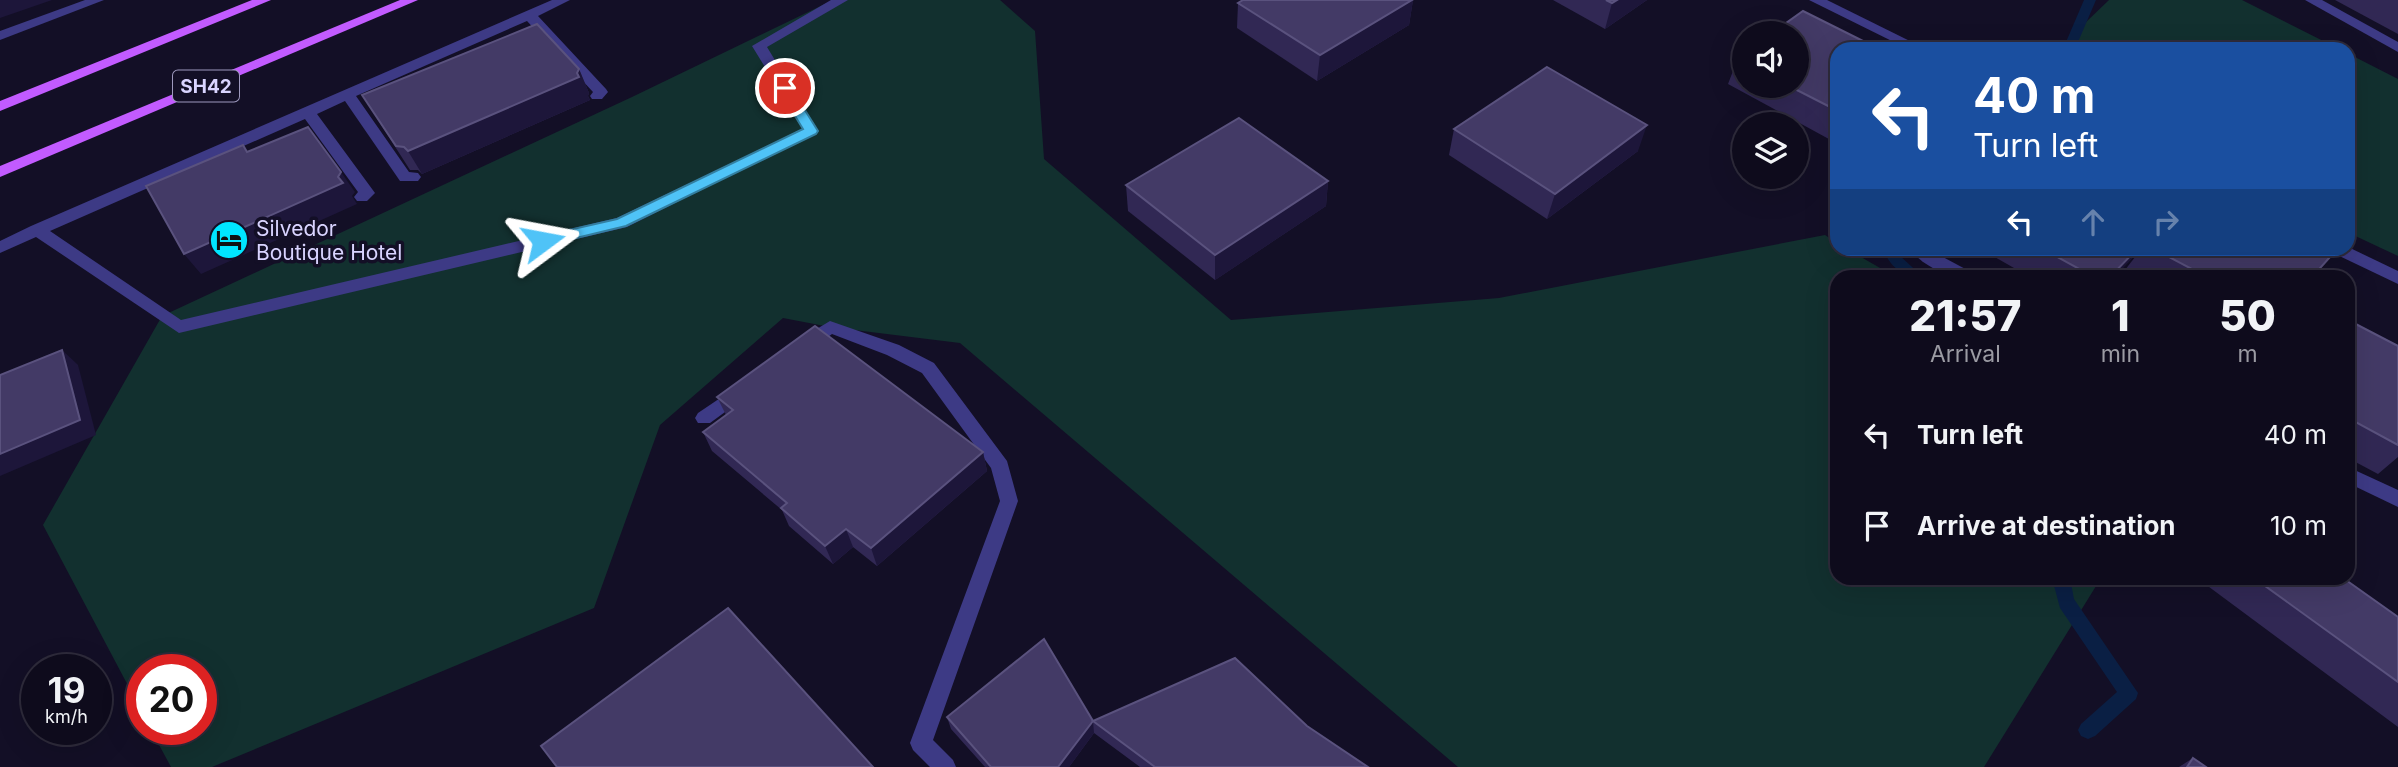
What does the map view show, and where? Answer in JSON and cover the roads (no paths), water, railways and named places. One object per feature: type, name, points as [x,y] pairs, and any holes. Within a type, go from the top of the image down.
[{"type":"main road","name":"SH42","points":[[0,106],[264,0]]},
{"type":"main road","name":"SH42","points":[[0,172],[411,0]]},
{"type":"street","points":[[0,36],[97,0]]},
{"type":"street","points":[[0,247],[563,0]]},
{"type":"street","points":[[37,230],[179,327],[621,223],[811,131],[759,46],[841,0]]},
{"type":"street","points":[[1816,0],[1904,42]]},
{"type":"street","points":[[2312,0],[2398,48]]},
{"type":"street","points":[[529,15],[601,92],[597,96]]},
{"type":"street","points":[[347,94],[405,177],[413,177]]},
{"type":"street","points":[[307,112],[368,193],[362,197]]},
{"type":"street","points":[[1927,256],[1954,270]]},
{"type":"street","points":[[2353,256],[2398,278]]},
{"type":"street","points":[[788,358],[830,327],[893,349],[928,368],[1000,466],[1009,501],[921,743],[945,767]]},
{"type":"street","points":[[704,418],[756,380]]},
{"type":"street","points":[[2355,478],[2398,499]]},
{"type":"waterway","points":[[2072,42],[2090,0]]},
{"type":"waterway","points":[[1893,256],[1908,270]]},
{"type":"waterway","points":[[2062,585],[2066,602],[2129,693],[2088,730]]},
{"type":"place","name":"Silvedor Boutique Hotel","points":[[229,240]]}]
